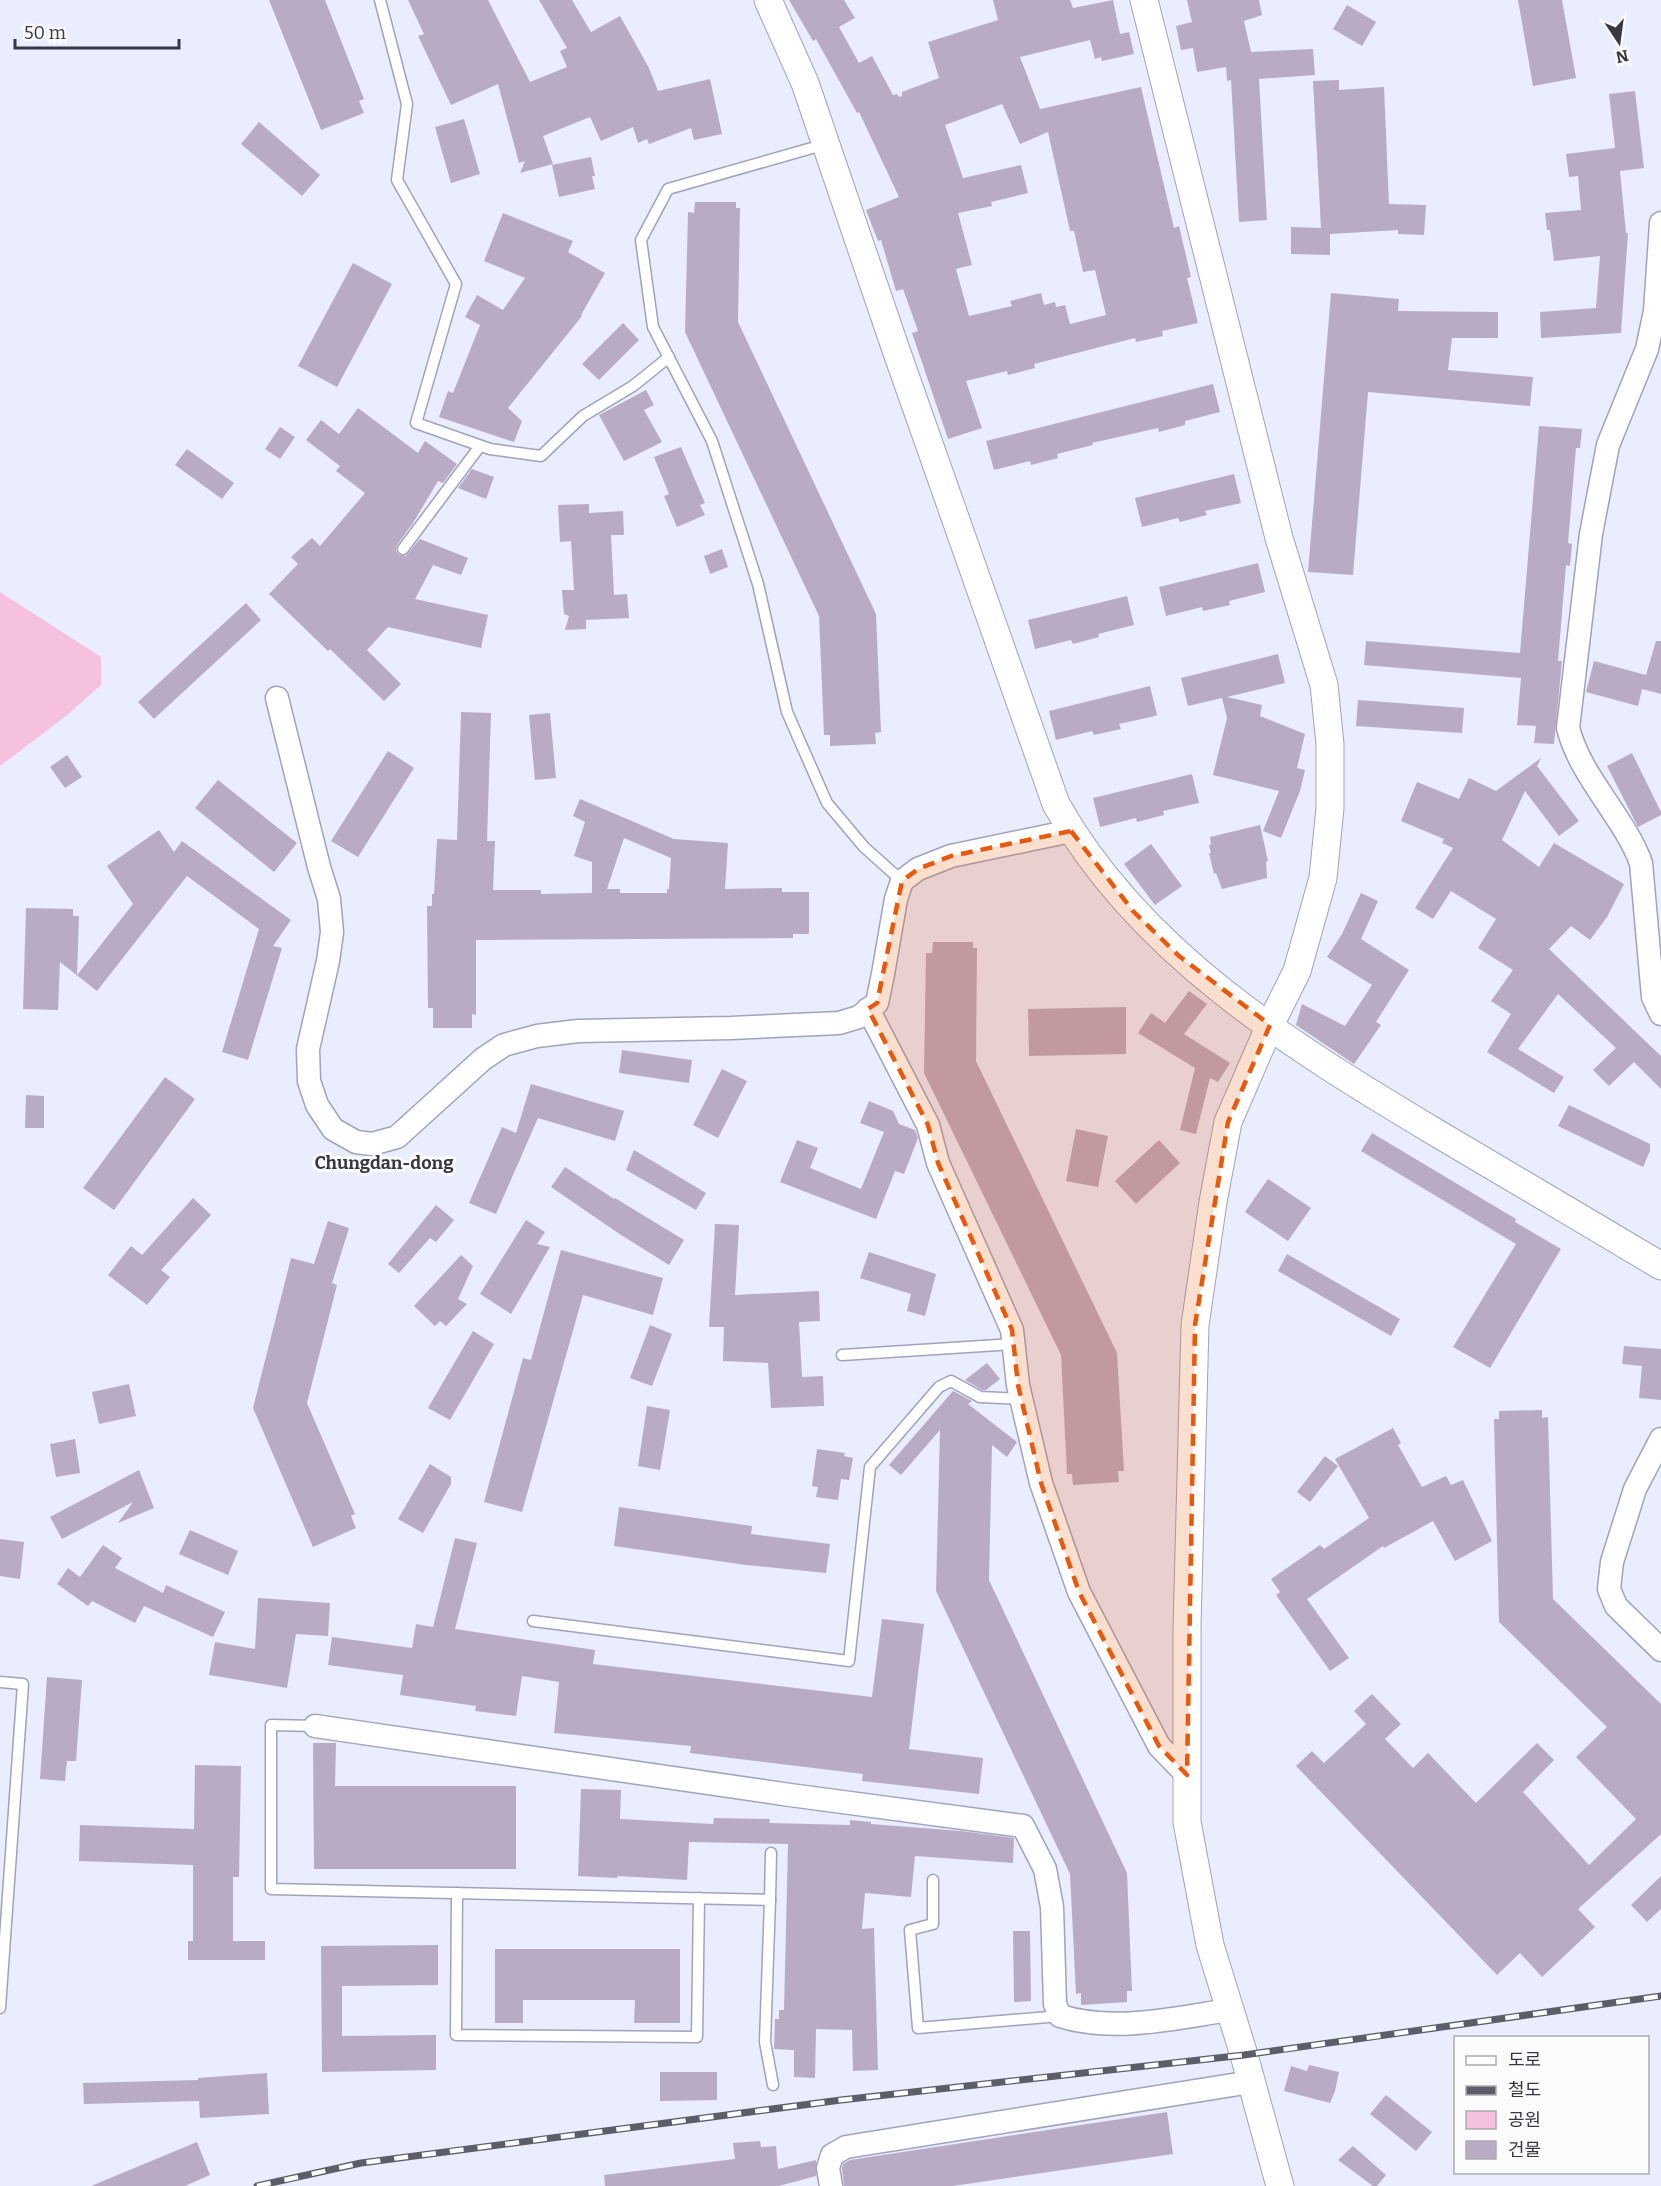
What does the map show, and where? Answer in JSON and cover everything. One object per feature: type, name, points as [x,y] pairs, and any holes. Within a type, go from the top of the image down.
[{"type":"street","points":[[768,0],[805,83],[1056,804],[1071,831],[1133,911],[1179,957],[1270,1025],[1329,1068],[1661,1266]]},
{"type":"street","points":[[1144,0],[1279,538],[1324,685],[1330,744],[1330,808],[1323,878],[1297,971],[1270,1025],[1228,1122],[1213,1202],[1195,1325],[1187,1627],[1187,1822],[1210,1945],[1280,2186]]},
{"type":"street","points":[[1661,223],[1655,311],[1647,349],[1608,445],[1591,534],[1568,728],[1574,749],[1634,844],[1641,863],[1653,997],[1661,1014]]},
{"type":"street","points":[[277,698],[329,899],[332,932],[309,1049],[309,1081],[316,1105],[333,1129],[356,1142],[372,1144],[397,1137],[483,1059],[504,1045],[537,1036],[578,1031],[839,1023],[859,1017],[876,1003],[896,899],[902,881],[918,869],[951,856],[1071,831]]},
{"type":"street","points":[[868,1009],[928,1125],[938,1163],[1012,1330],[1022,1399],[1041,1483],[1079,1592],[1159,1746],[1187,1774]]},
{"type":"street","points":[[1661,1439],[1635,1489],[1612,1562],[1609,1589],[1616,1606],[1661,1650]]},
{"type":"street","points":[[315,1726],[790,1795],[1023,1826],[1046,1869],[1052,1907],[1055,2004],[1060,2016],[1078,2022],[1128,2024],[1230,2010]]},
{"type":"street","points":[[831,2186],[828,2168],[832,2155],[846,2147],[1251,2082]]},
{"type":"lane","points":[[380,0],[408,104],[397,180],[456,284],[416,423],[490,449],[541,456],[583,416],[633,386],[669,357]]},
{"type":"lane","points":[[826,144],[668,189],[641,240],[653,327],[712,441],[758,584],[787,712],[795,732],[827,803],[864,847],[902,881]]},
{"type":"lane","points":[[403,549],[480,446]]},
{"type":"lane","points":[[842,1355],[1014,1344]]},
{"type":"lane","points":[[533,1621],[849,1661],[870,1467],[939,1387],[951,1381],[980,1397],[1022,1399]]},
{"type":"lane","points":[[0,1682],[23,1684],[0,2008]]},
{"type":"lane","points":[[315,1726],[271,1725],[271,1889],[770,1900]]},
{"type":"lane","points":[[771,1853],[765,2042],[773,2085]]},
{"type":"lane","points":[[933,1880],[933,1924],[910,1930],[918,2028],[1060,2016]]},
{"type":"lane","points":[[457,1893],[456,2035],[698,2037],[699,1898]]},
{"type":"highlighted area","points":[[1071,831],[1133,911],[1179,956],[1270,1025],[1228,1122],[1195,1325],[1187,1775],[1159,1746],[1079,1592],[1041,1483],[1018,1385],[1012,1330],[938,1163],[928,1125],[868,1009],[877,1003],[902,881],[918,869],[951,856]]},
{"type":"green space","points":[[0,592],[101,657],[101,685],[66,716],[0,766]]},
{"type":"building","points":[[269,0],[325,0],[364,99],[359,101],[364,113],[321,130]]},
{"type":"building","points":[[408,0],[488,0],[530,82],[567,67],[560,51],[567,48],[539,0],[572,0],[591,32],[620,16],[649,68],[658,91],[710,79],[722,134],[694,140],[691,128],[649,144],[647,139],[638,143],[633,127],[601,141],[590,117],[543,136],[553,164],[520,173],[525,161],[519,163],[498,84],[451,105],[418,36],[424,34]]},
{"type":"building","points":[[789,0],[844,0],[855,18],[839,27],[859,63],[872,56],[893,95],[897,94],[899,97],[902,96],[902,92],[939,78],[928,42],[998,20],[993,0],[1070,0],[1073,8],[1113,0],[1120,34],[1129,32],[1134,54],[1102,61],[1101,57],[1095,59],[1090,40],[1020,57],[1040,109],[1141,87],[1174,228],[1179,226],[1191,277],[1187,278],[1198,323],[1162,331],[1163,336],[1136,342],[1135,338],[1034,364],[1035,368],[1008,375],[1007,371],[966,381],[982,428],[948,439],[912,333],[918,331],[903,289],[896,291],[881,240],[878,241],[866,210],[899,197],[859,112],[857,113],[816,39],[813,41]],"holes":[[[1002,104],[1020,144],[1048,132],[1070,231],[1074,231],[1083,272],[1095,270],[1106,315],[1070,324],[1065,305],[1056,307],[1055,302],[1044,305],[1041,293],[1010,301],[1012,306],[969,316],[956,269],[972,265],[958,213],[992,206],[991,202],[1028,193],[1021,165],[963,178],[945,125]]]},
{"type":"building","points":[[1187,0],[1259,0],[1262,15],[1244,21],[1251,52],[1313,49],[1315,75],[1259,79],[1267,220],[1239,222],[1231,80],[1227,81],[1226,67],[1197,72],[1193,48],[1181,50],[1176,26],[1192,22]]},
{"type":"building","points":[[1518,0],[1562,0],[1576,78],[1533,86]]},
{"type":"building","points":[[1347,5],[1376,22],[1362,46],[1333,29]]},
{"type":"building","points":[[1339,80],[1339,90],[1384,87],[1389,204],[1426,205],[1424,235],[1398,234],[1398,230],[1330,234],[1330,255],[1291,254],[1291,227],[1321,228],[1313,81]]},
{"type":"building","points":[[1635,91],[1644,168],[1620,171],[1626,233],[1628,233],[1621,333],[1541,338],[1540,312],[1596,308],[1600,256],[1554,261],[1550,230],[1547,230],[1545,213],[1581,210],[1578,176],[1569,177],[1566,154],[1615,148],[1609,94]]},
{"type":"building","points":[[464,119],[480,174],[451,183],[435,127]]},
{"type":"building","points":[[259,122],[320,175],[302,196],[241,144]]},
{"type":"building","points":[[591,157],[595,189],[559,197],[552,165]]},
{"type":"building","points":[[695,202],[736,202],[736,208],[740,208],[738,322],[876,614],[881,732],[875,733],[876,744],[830,746],[830,735],[824,735],[819,616],[685,332],[688,212],[694,213]]},
{"type":"building","points":[[503,213],[573,241],[568,252],[605,273],[582,316],[508,408],[522,421],[514,442],[439,417],[448,391],[453,393],[480,325],[465,317],[477,295],[503,310],[525,278],[484,261]]},
{"type":"building","points":[[353,263],[392,284],[337,387],[298,366]]},
{"type":"building","points":[[1331,293],[1399,299],[1398,311],[1498,312],[1498,338],[1452,338],[1448,370],[1533,377],[1530,406],[1368,392],[1353,575],[1308,572]]},
{"type":"building","points":[[623,323],[639,340],[599,380],[582,364]]},
{"type":"building","points":[[1213,384],[1220,412],[1185,421],[1185,425],[1159,432],[1158,428],[1092,443],[1093,445],[1057,454],[1058,458],[1031,465],[1030,461],[994,470],[986,441]]},
{"type":"building","points":[[646,390],[654,405],[644,410],[662,442],[624,461],[599,415]]},
{"type":"building","points":[[358,408],[418,453],[425,441],[457,464],[443,483],[438,481],[397,545],[396,551],[399,555],[406,556],[420,539],[468,558],[461,575],[433,565],[415,599],[488,615],[481,648],[388,627],[367,650],[401,684],[384,701],[269,594],[298,564],[291,557],[312,538],[320,546],[365,493],[336,471],[340,466],[306,440],[321,420],[339,434]]},
{"type":"building","points":[[1539,426],[1582,429],[1580,448],[1576,448],[1568,543],[1572,544],[1570,566],[1566,565],[1558,661],[1562,661],[1554,744],[1534,743],[1536,726],[1517,725],[1521,678],[1364,665],[1366,641],[1520,653]]},
{"type":"building","points":[[280,427],[295,437],[280,459],[265,449]]},
{"type":"building","points":[[681,447],[705,503],[700,505],[705,515],[677,527],[664,496],[669,494],[654,457]]},
{"type":"building","points":[[187,449],[234,483],[222,499],[175,465]]},
{"type":"building","points":[[472,469],[494,477],[486,499],[458,488]]},
{"type":"building","points":[[1234,474],[1241,503],[1205,511],[1207,515],[1180,522],[1178,518],[1142,527],[1135,498]]},
{"type":"building","points":[[589,504],[589,513],[623,511],[624,535],[611,535],[614,595],[627,594],[629,618],[586,620],[586,629],[565,630],[569,616],[564,614],[562,590],[574,590],[571,541],[560,542],[558,505]]},
{"type":"building","points":[[722,549],[728,567],[710,574],[704,556]]},
{"type":"building","points":[[1258,563],[1265,592],[1229,601],[1230,605],[1203,611],[1202,607],[1166,616],[1159,587]]},
{"type":"building","points":[[1127,596],[1134,625],[1098,634],[1099,637],[1073,644],[1071,640],[1035,649],[1028,620]]},
{"type":"building","points":[[246,603],[261,620],[154,719],[138,702]]},
{"type":"building","points":[[1656,641],[1661,641],[1661,694],[1642,689],[1638,706],[1586,692],[1594,661],[1646,675]]},
{"type":"building","points":[[1278,654],[1285,683],[1227,697],[1262,705],[1260,716],[1305,734],[1297,768],[1305,770],[1300,791],[1281,838],[1263,831],[1279,791],[1213,775],[1227,718],[1222,698],[1188,706],[1181,678]]},
{"type":"building","points":[[1150,686],[1157,715],[1119,724],[1121,729],[1094,735],[1092,731],[1056,740],[1049,711]]},
{"type":"building","points":[[1358,700],[1464,708],[1462,733],[1356,726]]},
{"type":"building","points":[[461,712],[491,713],[487,841],[495,841],[493,890],[541,890],[541,894],[592,893],[592,862],[574,856],[585,822],[573,816],[580,799],[674,839],[728,843],[725,889],[782,888],[782,892],[809,892],[809,934],[793,934],[793,938],[476,940],[476,1015],[472,1014],[472,1028],[433,1028],[433,1008],[428,1008],[427,906],[432,906],[432,894],[434,894],[437,839],[457,840]],"holes":[[[624,838],[671,858],[667,893],[620,893],[620,889],[607,889]]]},
{"type":"building","points":[[550,713],[556,778],[535,780],[529,715]]},
{"type":"building","points":[[388,751],[414,768],[358,857],[331,841]]},
{"type":"building","points":[[1632,753],[1661,812],[1661,815],[1638,827],[1607,766]]},
{"type":"building","points":[[67,755],[82,777],[65,788],[50,767]]},
{"type":"building","points":[[1541,758],[1537,766],[1579,821],[1559,836],[1525,791],[1502,840],[1539,867],[1554,843],[1624,884],[1607,917],[1590,940],[1571,926],[1549,949],[1661,1056],[1661,1089],[1634,1062],[1609,1086],[1593,1070],[1616,1048],[1558,994],[1518,1049],[1564,1077],[1554,1093],[1487,1052],[1511,1014],[1491,1001],[1513,970],[1478,948],[1496,919],[1451,891],[1433,919],[1415,908],[1453,848],[1442,843],[1444,839],[1401,821],[1417,782],[1459,799],[1469,778],[1496,791]]},
{"type":"building","points":[[1192,774],[1199,803],[1163,811],[1164,815],[1137,822],[1136,818],[1100,827],[1093,798]]},
{"type":"building","points":[[218,780],[297,843],[274,872],[195,808]]},
{"type":"building","points":[[1260,825],[1268,861],[1266,862],[1267,878],[1222,889],[1216,873],[1214,874],[1209,853],[1211,853],[1210,837]]},
{"type":"building","points":[[159,830],[174,852],[182,841],[291,920],[273,946],[282,948],[248,1060],[222,1052],[259,929],[187,876],[97,991],[60,962],[58,1010],[23,1009],[26,908],[73,909],[73,916],[79,916],[77,975],[133,904],[107,866]]},
{"type":"building","points":[[1151,844],[1182,886],[1155,905],[1124,864]]},
{"type":"building","points":[[1361,893],[1378,901],[1361,939],[1409,970],[1376,1022],[1381,1025],[1354,1064],[1296,1025],[1302,1004],[1345,1026],[1372,985],[1327,957],[1342,934]]},
{"type":"building","points":[[933,942],[973,942],[973,948],[977,948],[976,1061],[1117,1353],[1124,1471],[1118,1471],[1119,1482],[1073,1485],[1072,1474],[1067,1474],[1061,1355],[924,1073],[926,953],[932,953]]},
{"type":"building","points":[[1189,991],[1207,1004],[1184,1034],[1230,1063],[1218,1082],[1210,1078],[1196,1134],[1180,1130],[1195,1068],[1138,1033],[1151,1013],[1165,1023]]},
{"type":"building","points":[[1126,1007],[1126,1054],[1029,1056],[1028,1009]]},
{"type":"building","points":[[622,1050],[692,1060],[689,1083],[619,1073]]},
{"type":"building","points":[[722,1069],[747,1081],[718,1138],[693,1125]]},
{"type":"building","points":[[165,1077],[195,1099],[114,1210],[83,1188]]},
{"type":"building","points":[[531,1084],[624,1111],[615,1141],[538,1118],[496,1214],[469,1203],[502,1127],[516,1133]]},
{"type":"building","points":[[26,1095],[44,1096],[44,1128],[25,1128]]},
{"type":"building","points":[[869,1101],[893,1111],[899,1124],[915,1130],[918,1138],[904,1174],[895,1171],[876,1219],[780,1182],[797,1140],[818,1148],[810,1168],[861,1189],[884,1132],[860,1123]]},
{"type":"building","points":[[1569,1105],[1650,1144],[1650,1151],[1643,1167],[1558,1126]]},
{"type":"building","points":[[1076,1129],[1108,1136],[1098,1187],[1066,1181]]},
{"type":"building","points":[[1372,1133],[1516,1219],[1515,1222],[1561,1249],[1490,1368],[1453,1347],[1516,1244],[1361,1151]]},
{"type":"building","points":[[1159,1140],[1180,1163],[1136,1204],[1115,1181]]},
{"type":"building","points":[[634,1150],[706,1193],[696,1210],[626,1170]]},
{"type":"building","points":[[565,1167],[684,1240],[669,1265],[551,1187]]},
{"type":"building","points":[[1268,1179],[1311,1208],[1288,1241],[1245,1212]]},
{"type":"building","points":[[193,1198],[211,1215],[161,1270],[170,1277],[147,1305],[108,1275],[131,1246],[142,1255]]},
{"type":"building","points":[[436,1205],[454,1220],[436,1242],[430,1238],[399,1273],[388,1264]]},
{"type":"building","points":[[526,1220],[545,1232],[537,1244],[550,1247],[511,1314],[480,1294]]},
{"type":"building","points":[[328,1221],[349,1228],[332,1283],[337,1285],[307,1403],[355,1514],[351,1516],[356,1528],[313,1547],[253,1408],[291,1258],[314,1264]]},
{"type":"building","points":[[715,1224],[739,1225],[735,1295],[819,1291],[820,1321],[799,1322],[802,1377],[823,1376],[824,1406],[771,1408],[768,1363],[723,1361],[724,1327],[709,1327]]},
{"type":"building","points":[[561,1250],[663,1278],[653,1315],[583,1295],[522,1512],[484,1502],[523,1358],[531,1360]]},
{"type":"building","points":[[869,1252],[936,1274],[925,1316],[907,1311],[911,1294],[860,1278]]},
{"type":"building","points":[[1287,1254],[1400,1319],[1391,1336],[1278,1271]]},
{"type":"building","points":[[461,1255],[473,1266],[458,1299],[467,1304],[446,1326],[440,1321],[435,1326],[414,1306]]},
{"type":"building","points":[[650,1325],[672,1334],[652,1386],[630,1378]]},
{"type":"building","points":[[473,1331],[494,1344],[450,1420],[428,1408]]},
{"type":"building","points":[[1624,1346],[1661,1349],[1661,1400],[1639,1398],[1642,1366],[1622,1364]]},
{"type":"building","points":[[987,1363],[1000,1379],[986,1390],[965,1380]]},
{"type":"building","points":[[129,1384],[136,1416],[99,1424],[92,1392]]},
{"type":"building","points":[[953,1391],[972,1401],[968,1404],[1017,1442],[1007,1457],[992,1445],[989,1580],[1127,1873],[1132,1991],[1127,1991],[1127,2002],[1081,2005],[1081,1993],[1076,1994],[1070,1874],[936,1591],[940,1430],[901,1475],[889,1465]]},
{"type":"building","points":[[647,1406],[670,1410],[660,1470],[638,1466]]},
{"type":"building","points":[[1542,1410],[1542,1418],[1548,1417],[1553,1599],[1661,1704],[1661,1834],[1578,1909],[1595,1927],[1542,1977],[1520,1953],[1497,1975],[1296,1766],[1312,1751],[1324,1763],[1366,1724],[1354,1711],[1372,1694],[1401,1724],[1385,1739],[1413,1768],[1428,1753],[1476,1803],[1537,1743],[1554,1760],[1523,1792],[1589,1865],[1636,1819],[1576,1757],[1607,1727],[1499,1622],[1494,1419],[1499,1419],[1499,1411]]},
{"type":"building","points":[[1393,1428],[1401,1443],[1398,1445],[1422,1487],[1446,1476],[1451,1485],[1463,1480],[1492,1541],[1455,1561],[1433,1521],[1384,1548],[1383,1546],[1307,1599],[1349,1658],[1330,1671],[1276,1595],[1280,1592],[1271,1579],[1320,1545],[1324,1549],[1369,1518],[1335,1459]]},
{"type":"building","points":[[75,1439],[80,1473],[56,1477],[50,1444]]},
{"type":"building","points":[[817,1449],[845,1453],[844,1456],[853,1458],[849,1480],[841,1479],[838,1500],[816,1497],[818,1487],[812,1486]]},
{"type":"building","points":[[1325,1456],[1338,1466],[1310,1502],[1297,1492]]},
{"type":"building","points":[[430,1464],[451,1477],[451,1484],[423,1533],[398,1519]]},
{"type":"building","points":[[139,1470],[154,1508],[118,1523],[133,1502],[62,1539],[50,1517]]},
{"type":"building","points":[[619,1507],[752,1526],[751,1534],[830,1544],[826,1573],[746,1565],[614,1546]]},
{"type":"building","points":[[190,1530],[238,1551],[228,1575],[179,1554]]},
{"type":"building","points":[[455,1538],[477,1543],[455,1629],[595,1650],[593,1664],[872,1697],[882,1619],[924,1624],[909,1749],[983,1758],[979,1794],[862,1781],[863,1774],[690,1753],[691,1746],[554,1733],[559,1682],[522,1676],[516,1716],[475,1711],[476,1706],[400,1695],[403,1675],[328,1665],[332,1637],[412,1648],[416,1624],[433,1627]]},
{"type":"building","points":[[0,1539],[24,1542],[20,1579],[0,1576]]},
{"type":"building","points":[[103,1545],[122,1558],[115,1568],[163,1593],[166,1585],[225,1612],[213,1637],[144,1606],[135,1623],[92,1601],[88,1606],[57,1584],[68,1568],[80,1577]]},
{"type":"building","points":[[258,1598],[330,1603],[328,1636],[296,1634],[287,1688],[209,1675],[215,1642],[255,1649]]},
{"type":"building","points":[[47,1677],[82,1680],[76,1761],[67,1761],[65,1781],[40,1779]]},
{"type":"building","points":[[313,1743],[336,1743],[335,1786],[516,1786],[516,1869],[314,1869]]},
{"type":"building","points":[[195,1765],[241,1766],[239,1877],[233,1877],[233,1941],[265,1941],[265,1960],[188,1960],[188,1941],[193,1941],[193,1865],[79,1861],[80,1825],[194,1829]]},
{"type":"building","points":[[581,1789],[621,1790],[620,1819],[713,1824],[714,1818],[770,1819],[769,1823],[850,1825],[850,1820],[1014,1838],[1013,1863],[915,1856],[911,1897],[865,1893],[862,1929],[874,1928],[878,2070],[853,2071],[852,2030],[816,2029],[815,2078],[794,2077],[794,2050],[774,2049],[775,2019],[779,2019],[779,2010],[784,2010],[788,1844],[689,1842],[687,1880],[578,1876]]},
{"type":"building","points":[[1661,1876],[1661,1909],[1647,1922],[1631,1905]]},
{"type":"building","points":[[1013,1931],[1030,1931],[1031,2001],[1014,2002]]},
{"type":"building","points":[[438,1945],[438,1985],[342,1986],[342,2036],[436,2035],[436,2070],[322,2072],[321,1946]]},
{"type":"building","points":[[495,1949],[680,1949],[680,2023],[634,2023],[635,2000],[523,2000],[523,2023],[495,2023]]},
{"type":"building","points":[[1309,2065],[1339,2072],[1330,2103],[1284,2091],[1291,2066],[1307,2071]]},
{"type":"building","points":[[660,2072],[717,2072],[717,2100],[660,2101]]},
{"type":"building","points":[[267,2073],[269,2114],[200,2118],[199,2101],[84,2104],[83,2083],[198,2080],[198,2078]]},
{"type":"building","points":[[1386,2095],[1432,2132],[1416,2151],[1370,2114]]},
{"type":"building","points":[[1167,2112],[1173,2154],[953,2186],[844,2186],[843,2164],[850,2160]]},
{"type":"building","points":[[760,2141],[761,2147],[776,2146],[778,2169],[816,2160],[816,2176],[779,2186],[605,2186],[604,2175],[735,2159],[733,2143]]},
{"type":"building","points":[[197,2142],[210,2175],[185,2186],[91,2186]]},
{"type":"building","points":[[1353,2146],[1386,2175],[1377,2186],[1373,2186],[1338,2160]]},
{"type":"railway","points":[[257,2186],[361,2163],[841,2100],[1244,2055],[1661,1996]]},
{"type":"district","name":"Chungdan-dong","points":[[384,1163]]}]
